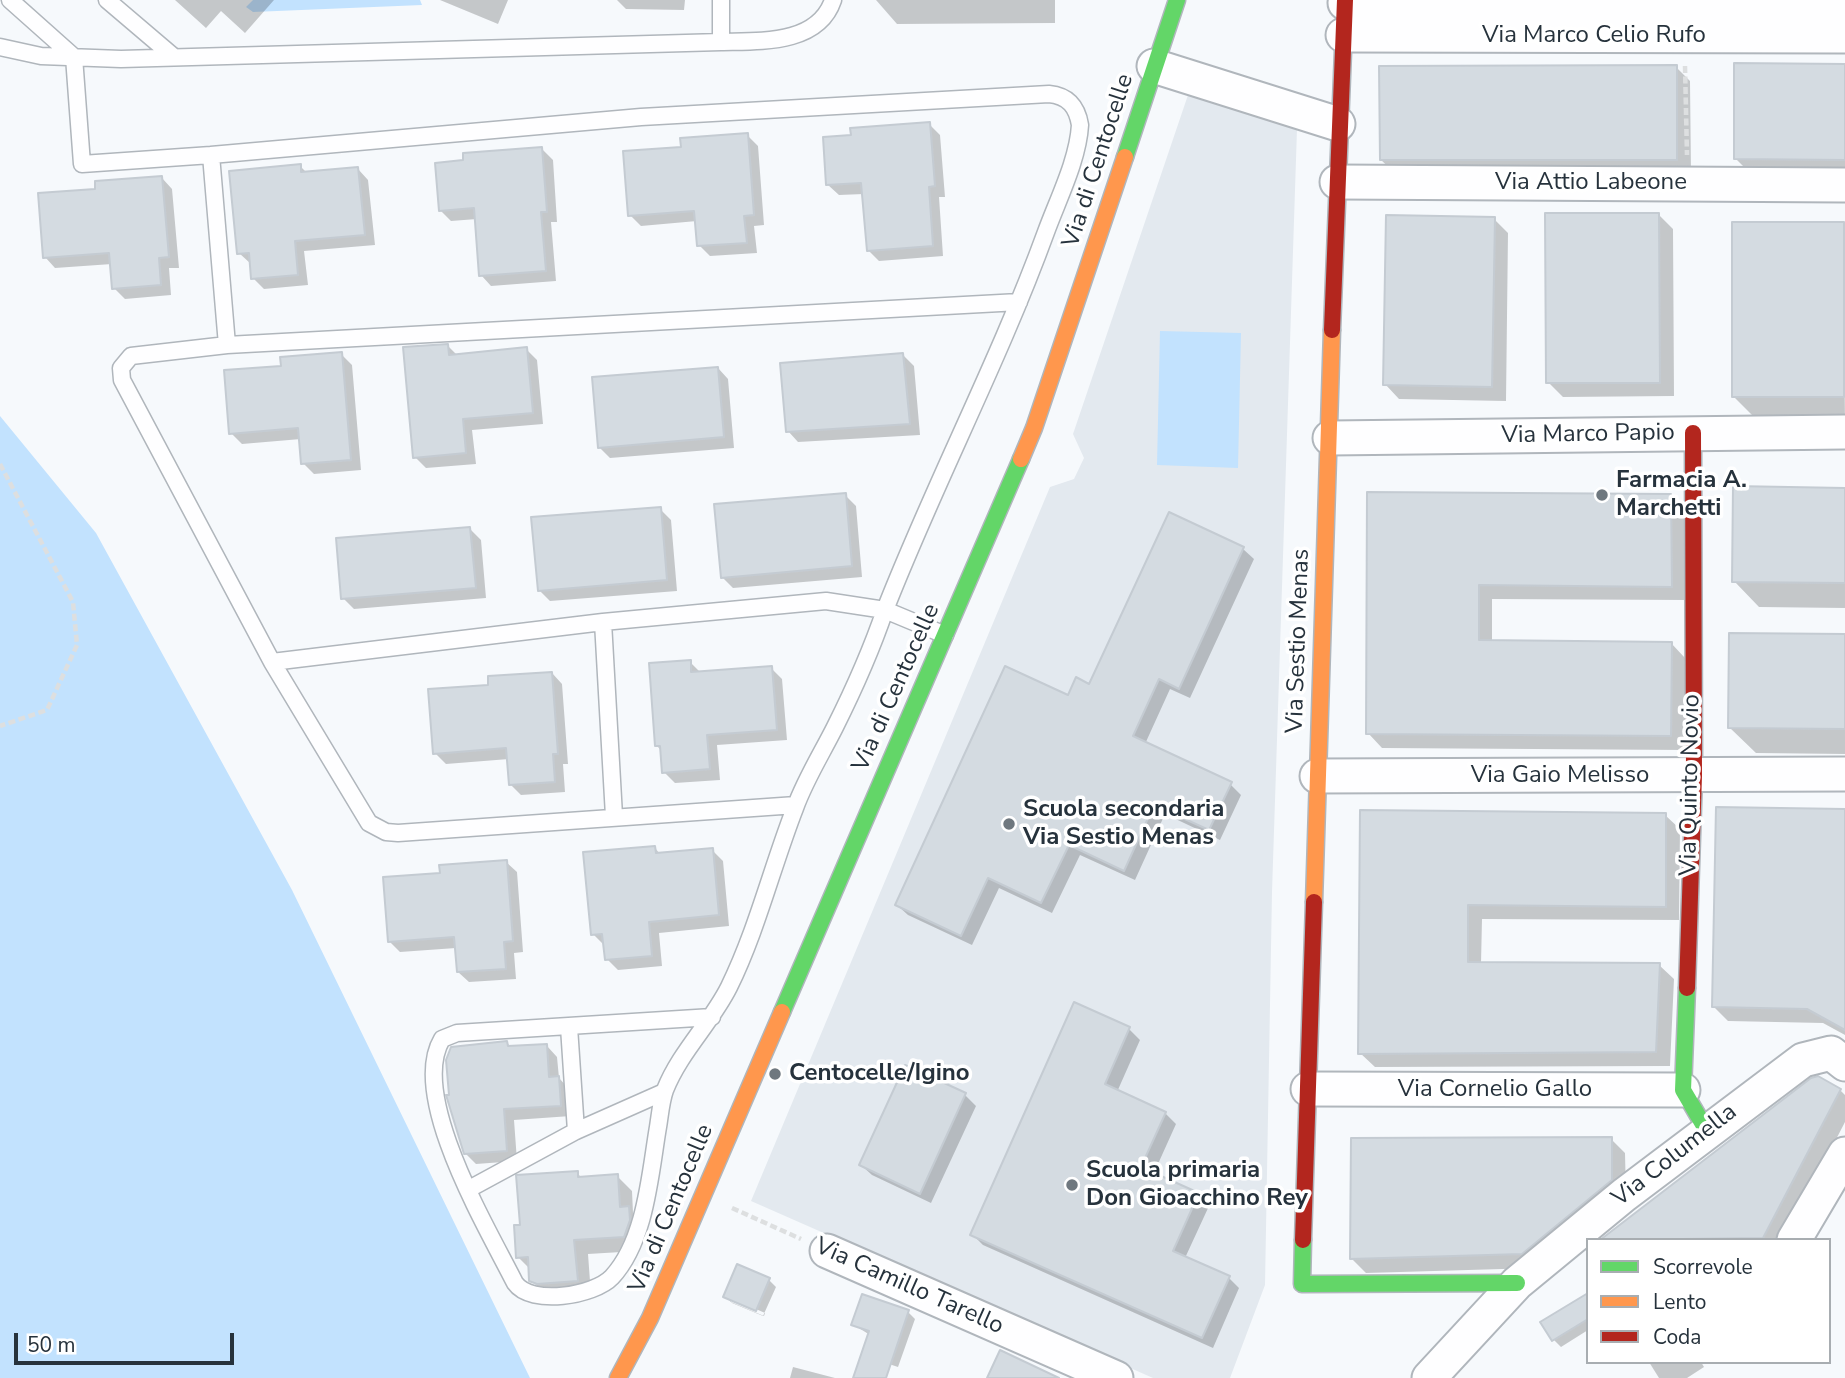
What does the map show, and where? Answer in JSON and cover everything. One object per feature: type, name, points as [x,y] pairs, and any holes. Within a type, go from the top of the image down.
[{"type":"street","name":"Via di Centocelle","points":[[618,1378],[650,1318],[946,635],[1054,374],[1177,0]]},
{"type":"street","name":"Via Marco Celio Rufo","points":[[1345,13],[1684,14],[1845,8]]},
{"type":"street","name":"Via Sestio Menas","points":[[1345,13],[1338,124],[1302,1284],[1517,1283]]},
{"type":"street","name":"Via Marco Celio Rufo","points":[[1684,14],[1845,36]]},
{"type":"street","points":[[1154,66],[1338,124]]},
{"type":"street","name":"Via Attio Labeone","points":[[1337,182],[1845,186]]},
{"type":"street","name":"Via Marco Papio","points":[[1330,438],[1845,432]]},
{"type":"street","name":"Via Quinto Novio","points":[[1683,1090],[1694,776],[1693,433]]},
{"type":"street","name":"Via Gaio Melisso","points":[[1317,776],[1845,774]]},
{"type":"street","name":"Via Columella","points":[[1429,1378],[1517,1283],[1707,1131],[1802,1060],[1831,1053],[1845,1063]]},
{"type":"street","name":"Via Cornelio Gallo","points":[[1308,1089],[1683,1090]]},
{"type":"street","points":[[1683,1090],[1707,1131]]},
{"type":"street","points":[[1795,1238],[1845,1154]]},
{"type":"street","name":"Via Camillo Tarello","points":[[827,1251],[1116,1378]]},
{"type":"lane","points":[[10,0],[74,57],[82,164],[641,117],[1056,94],[1075,108],[1080,132],[1019,302],[909,547],[868,659],[796,805],[745,950],[712,1017],[676,1069],[664,1092],[637,1227],[618,1269],[601,1286],[578,1293],[542,1296],[524,1293],[515,1283],[448,1145],[439,1116],[434,1070],[435,1055],[442,1039],[457,1033],[712,1017]]},
{"type":"lane","points":[[107,0],[174,57]]},
{"type":"lane","points":[[721,0],[721,41]]},
{"type":"lane","points":[[0,47],[41,56],[174,57],[792,37],[814,26],[830,8],[833,0]]},
{"type":"lane","points":[[211,155],[227,345]]},
{"type":"lane","points":[[796,805],[398,833],[377,828],[361,814],[272,662],[122,380],[121,368],[131,356],[227,345],[1019,302]]},
{"type":"lane","points":[[272,662],[603,622],[826,601],[885,610],[946,635]]},
{"type":"lane","points":[[603,622],[614,816]]},
{"type":"lane","points":[[569,1027],[576,1130]]},
{"type":"lane","points":[[469,1189],[576,1130],[664,1092]]},
{"type":"path","points":[[1684,14],[1688,184]]},
{"type":"path","points":[[0,464],[73,601],[77,645],[47,710],[0,726]]},
{"type":"path","name":"Via Camillo Tarello","points":[[702,1194],[827,1251]]},
{"type":"shaded area","points":[[253,0],[420,0],[422,5],[253,12],[246,7]]},
{"type":"shaded area","points":[[1188,95],[1297,129],[1272,892],[1265,1285],[1230,1378],[1153,1378],[751,1201],[1050,487],[1074,479],[1084,458],[1073,434]]},
{"type":"shaded area","points":[[1160,331],[1241,333],[1238,468],[1157,465]]},
{"type":"shaded area","points":[[0,416],[96,533],[292,890],[530,1378],[0,1378]]},
{"type":"building","points":[[1734,63],[1845,64],[1845,160],[1734,159]]},
{"type":"building","points":[[1677,65],[1677,160],[1380,160],[1379,66]]},
{"type":"building","points":[[930,122],[935,186],[929,187],[933,246],[867,251],[861,183],[826,185],[823,137],[851,135],[850,128]]},
{"type":"building","points":[[748,133],[754,215],[744,216],[747,243],[697,246],[694,211],[628,216],[623,151],[681,147],[680,138]]},
{"type":"building","points":[[542,147],[547,212],[541,212],[546,271],[479,276],[474,208],[439,211],[435,163],[463,160],[463,153]]},
{"type":"building","points":[[301,164],[301,172],[358,167],[365,235],[295,241],[298,275],[251,279],[249,253],[237,254],[229,171]]},
{"type":"building","points":[[162,176],[169,257],[159,258],[161,285],[112,289],[109,253],[43,258],[38,193],[95,189],[95,181]]},
{"type":"building","points":[[1545,213],[1659,213],[1660,383],[1546,383]]},
{"type":"building","points":[[1386,215],[1495,217],[1492,387],[1383,385]]},
{"type":"building","points":[[1732,222],[1844,222],[1844,397],[1732,397]]},
{"type":"building","points":[[448,344],[449,355],[527,347],[533,413],[463,419],[466,453],[413,458],[403,347]]},
{"type":"building","points":[[342,352],[351,460],[301,464],[298,428],[229,434],[224,370],[281,366],[280,357]]},
{"type":"building","points":[[903,353],[910,424],[786,432],[780,363]]},
{"type":"building","points":[[718,367],[724,437],[598,448],[592,377]]},
{"type":"building","points":[[1733,486],[1845,488],[1845,583],[1732,582]]},
{"type":"building","points":[[1367,492],[1671,494],[1672,587],[1479,585],[1479,640],[1672,642],[1671,736],[1366,734]]},
{"type":"building","points":[[846,493],[852,566],[721,578],[714,504]]},
{"type":"building","points":[[661,507],[667,580],[538,591],[531,517]]},
{"type":"building","points":[[1169,512],[1244,547],[1179,689],[1159,679],[1133,736],[1232,782],[1209,830],[1154,805],[1124,871],[1069,845],[1041,903],[988,878],[961,936],[895,905],[1005,666],[1068,695],[1076,677],[1089,684]]},
{"type":"building","points":[[470,527],[476,588],[341,599],[336,538]]},
{"type":"building","points":[[1729,633],[1845,634],[1845,729],[1728,728]]},
{"type":"building","points":[[691,660],[691,672],[772,666],[777,730],[707,735],[710,769],[662,773],[660,746],[655,746],[649,663]]},
{"type":"building","points":[[552,672],[558,754],[553,754],[555,782],[509,785],[506,748],[433,754],[428,689],[488,685],[488,676]]},
{"type":"building","points":[[1716,807],[1845,809],[1845,1030],[1807,1009],[1712,1007]]},
{"type":"building","points":[[1360,810],[1666,813],[1666,907],[1468,905],[1468,962],[1660,963],[1656,1052],[1358,1054]]},
{"type":"building","points":[[655,846],[656,853],[713,848],[719,915],[649,922],[652,956],[605,960],[602,934],[591,935],[583,852]]},
{"type":"building","points":[[507,860],[513,941],[504,942],[506,969],[457,972],[454,937],[388,942],[383,877],[440,873],[439,865]]},
{"type":"building","points":[[1074,1002],[1130,1027],[1105,1084],[1166,1112],[1141,1167],[1199,1193],[1173,1251],[1230,1276],[1202,1338],[970,1235]]},
{"type":"building","points":[[507,1041],[508,1046],[547,1044],[549,1077],[559,1076],[561,1106],[504,1109],[507,1151],[464,1154],[446,1095],[449,1095],[446,1060],[451,1047]]},
{"type":"building","points":[[905,1065],[966,1093],[920,1194],[859,1165]]},
{"type":"building","points":[[1818,1076],[1841,1089],[1763,1238],[1603,1238],[1811,1078]]},
{"type":"building","points":[[1612,1137],[1612,1180],[1522,1254],[1350,1259],[1351,1138]]},
{"type":"building","points":[[578,1171],[578,1177],[618,1174],[620,1207],[629,1206],[630,1220],[624,1237],[574,1240],[578,1281],[537,1284],[529,1281],[528,1257],[516,1258],[514,1225],[520,1225],[516,1175]]},
{"type":"building","points":[[737,1264],[770,1278],[756,1311],[723,1297]]},
{"type":"building","points":[[862,1294],[909,1310],[886,1378],[853,1378],[869,1331],[851,1325]]},
{"type":"building","points":[[1586,1294],[1586,1320],[1552,1341],[1540,1322]]},
{"type":"building","points":[[1000,1350],[1059,1378],[987,1378]]},
{"type":"traffic: fast","points":[[1125,157],[1177,0]]},
{"type":"traffic: fast","points":[[782,1012],[1021,459]]},
{"type":"traffic: fast","points":[[1687,988],[1683,1090],[1707,1131]]},
{"type":"traffic: fast","points":[[1303,1240],[1302,1284],[1517,1283]]},
{"type":"traffic: slow","points":[[1021,459],[1034,428],[1125,157]]},
{"type":"traffic: slow","points":[[1314,902],[1332,330]]},
{"type":"traffic: slow","points":[[618,1378],[650,1318],[782,1012]]},
{"type":"traffic: jam","points":[[1332,330],[1345,0]]},
{"type":"traffic: jam","points":[[1687,988],[1694,776],[1693,433]]},
{"type":"traffic: jam","points":[[1303,1240],[1314,902]]},
{"type":"place","name":"Farmacia A. Marchetti","points":[[1602,495]]},
{"type":"place","name":"Scuola secondaria Via Sestio Menas","points":[[1009,824]]},
{"type":"place","name":"Centocelle/Igino","points":[[775,1074]]},
{"type":"place","name":"Scuola primaria Don Gioacchino Rey","points":[[1072,1185]]}]
